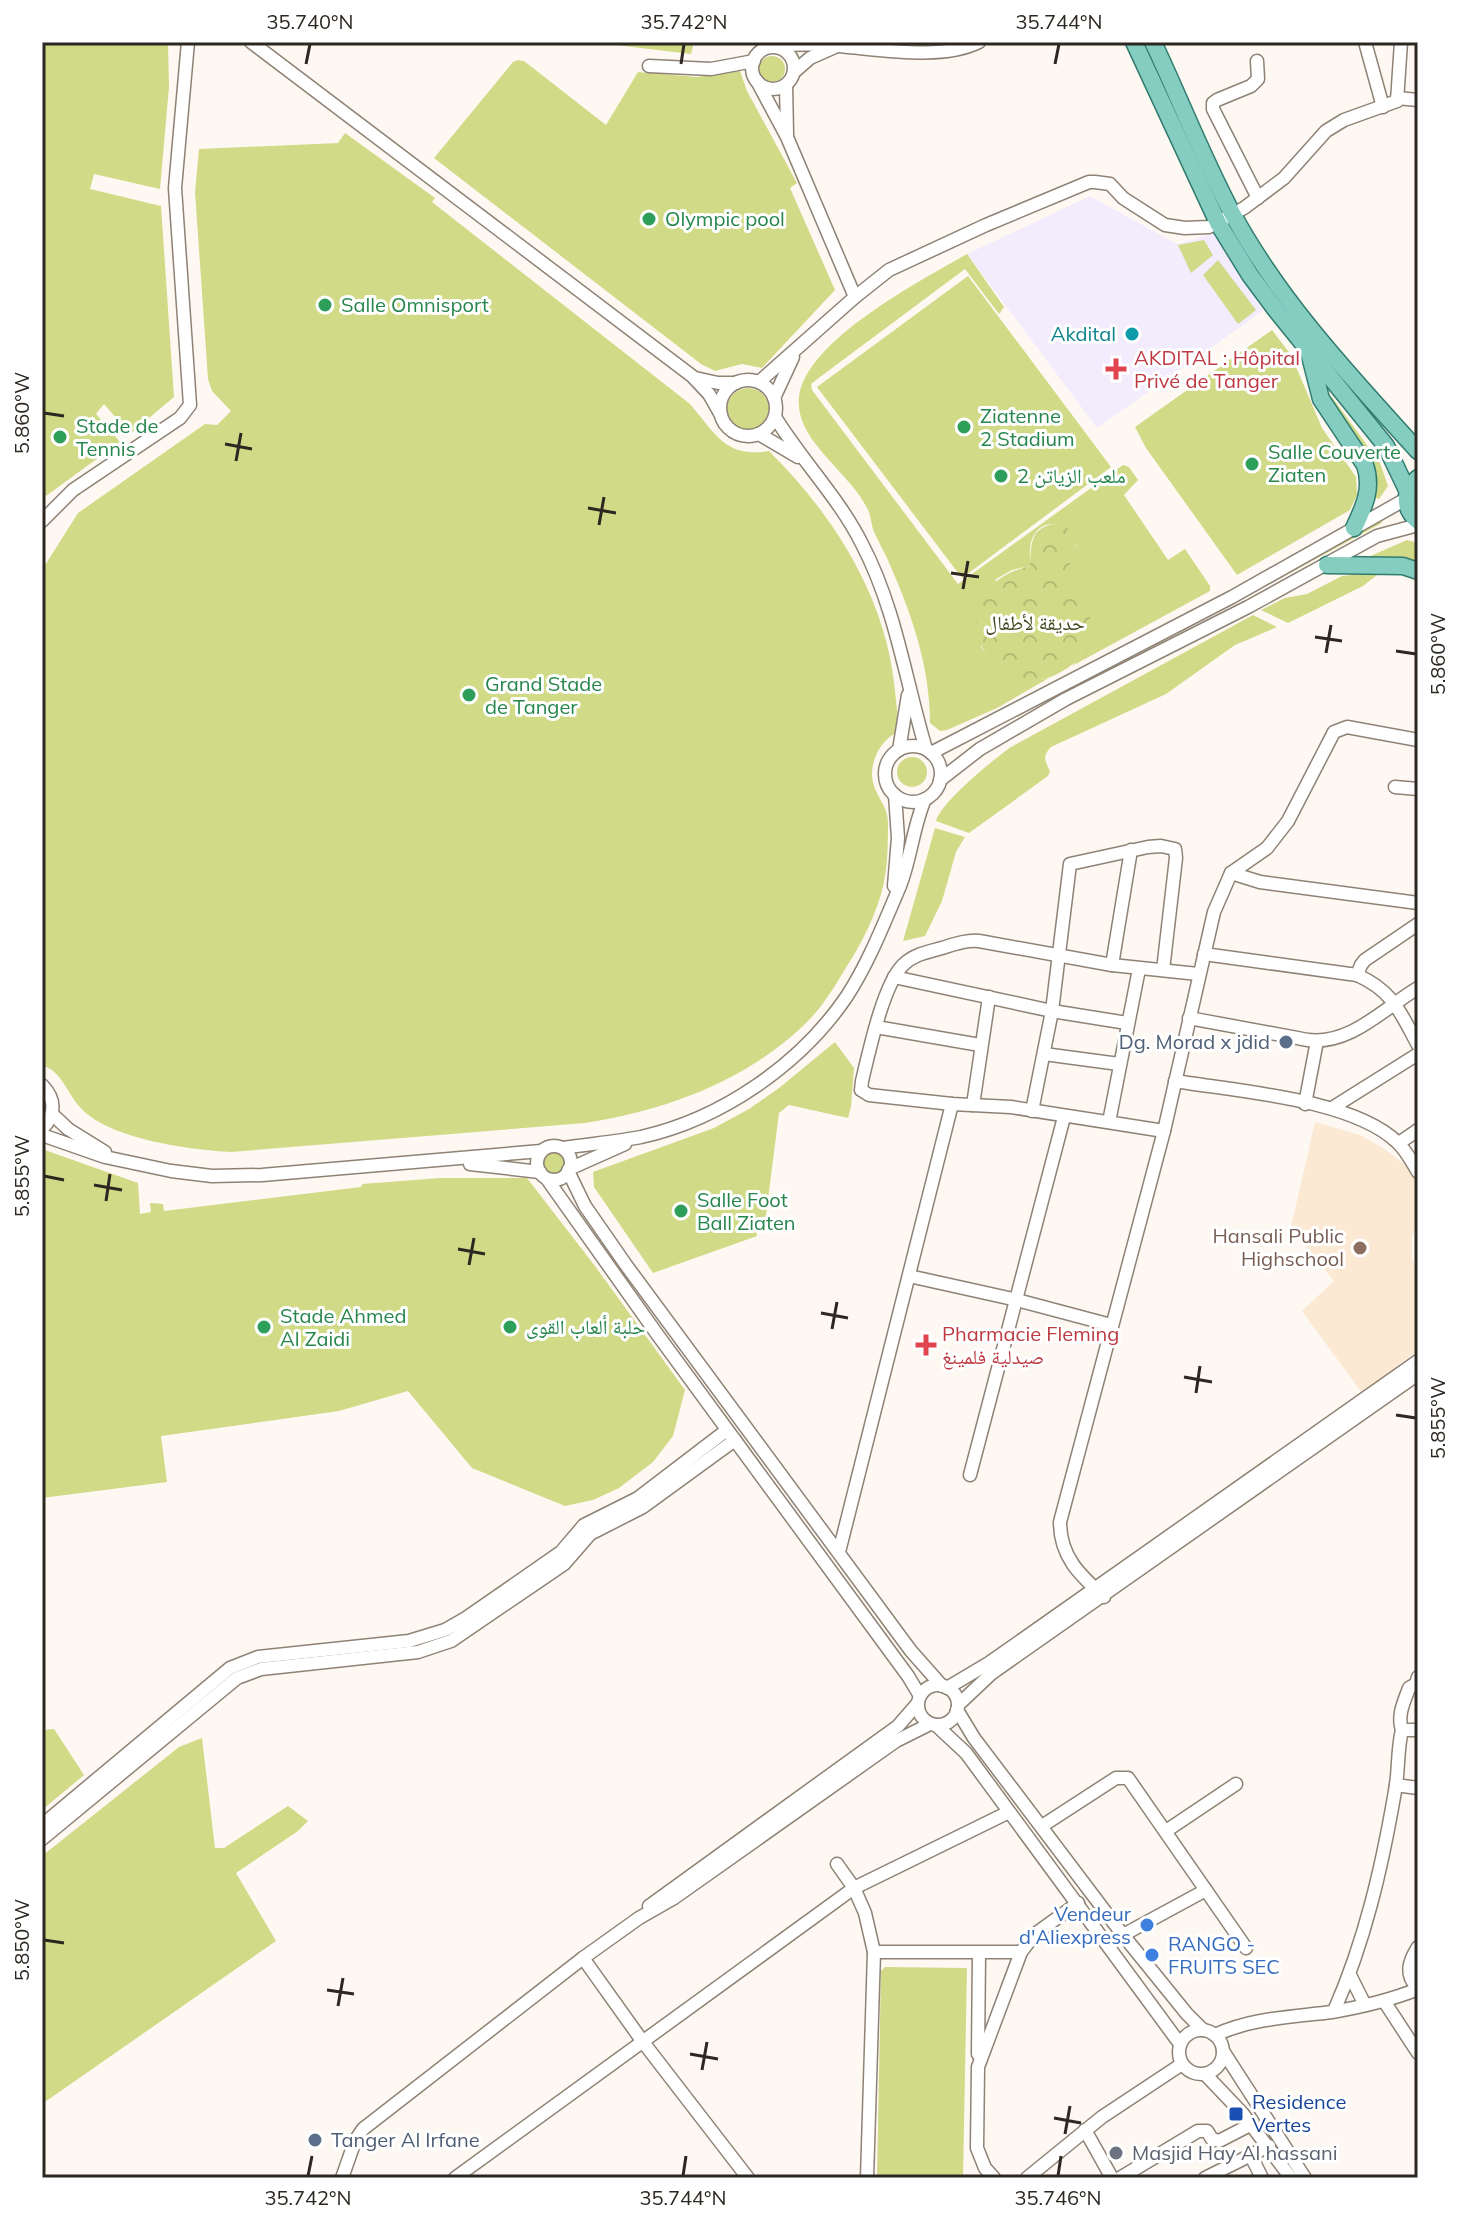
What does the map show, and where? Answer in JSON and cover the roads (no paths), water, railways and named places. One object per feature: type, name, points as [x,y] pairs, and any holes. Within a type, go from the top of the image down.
[{"type":"main road","points":[[1134,42],[1218,223],[1250,275],[1386,446],[1410,489],[1411,515],[1418,523]]},
{"type":"main road","points":[[1153,42],[1233,214],[1288,300],[1354,381],[1418,451]]},
{"type":"main road","points":[[1309,350],[1313,377],[1321,399],[1365,465],[1369,476],[1367,497],[1354,528]]},
{"type":"main road","points":[[1327,565],[1403,566],[1418,571]]},
{"type":"street","points":[[178,42],[184,83]]},
{"type":"street","points":[[42,521],[73,490],[180,418],[190,405],[175,188],[188,42]]},
{"type":"street","points":[[251,42],[692,376],[709,394],[728,428],[738,434],[759,434],[775,417]]},
{"type":"street","points":[[855,297],[787,137],[753,75],[754,61],[762,51],[775,46],[940,52],[979,42]]},
{"type":"street","points":[[1365,42],[1383,107]]},
{"type":"street","points":[[759,382],[889,270],[1089,182],[1110,184],[1123,198],[1165,225],[1185,228],[1209,227],[1218,223],[1284,178],[1326,131],[1344,120],[1393,104],[1397,98],[1401,42]]},
{"type":"street","points":[[775,46],[792,58],[794,72]]},
{"type":"street","points":[[787,137],[786,85],[794,72],[810,58],[838,46]]},
{"type":"street","points":[[649,66],[711,69],[754,61]]},
{"type":"street","points":[[1257,61],[1258,79],[1251,86],[1217,100],[1213,103],[1213,109],[1258,198]]},
{"type":"street","points":[[757,81],[768,89],[786,85]]},
{"type":"street","points":[[1397,98],[1418,100]]},
{"type":"street","points":[[797,349],[774,398],[775,417],[841,509],[862,544],[892,613],[929,751],[940,765],[940,780],[935,791],[925,799],[909,802],[889,788],[885,771],[892,755],[899,750],[908,746],[929,751],[1232,597],[1354,528],[1410,489]]},
{"type":"street","points":[[692,376],[709,382],[759,382],[774,398]]},
{"type":"street","points":[[721,415],[725,393],[736,383]]},
{"type":"street","points":[[759,434],[803,460]]},
{"type":"street","points":[[940,780],[980,749],[1038,715],[1377,536],[1418,523]]},
{"type":"street","points":[[899,750],[909,680]]},
{"type":"street","points":[[1104,1597],[1070,1563],[1062,1543],[1060,1522],[1164,1131],[1214,912],[1231,873],[1267,848],[1288,821],[1334,732],[1347,727],[1418,740]]},
{"type":"street","points":[[1395,787],[1418,789]]},
{"type":"street","points":[[894,897],[898,846],[895,795]]},
{"type":"street","points":[[42,1135],[97,1155],[171,1171],[212,1176],[262,1175],[541,1151],[549,1146],[563,1148],[638,1137],[686,1123],[767,1078],[799,1051],[848,994],[868,960],[902,879],[915,825],[925,799]]},
{"type":"street","points":[[1032,1111],[1052,1011],[1070,864],[1131,850],[1161,846],[1175,849],[1163,970]]},
{"type":"street","points":[[1112,965],[1131,850]]},
{"type":"street","points":[[1231,873],[1260,882],[1418,903]]},
{"type":"street","points":[[1357,975],[1365,960],[1418,924]]},
{"type":"street","points":[[1164,1131],[1032,1111],[863,1093],[862,1081],[876,1027],[894,977],[912,957],[969,940],[1112,965],[1198,974]]},
{"type":"street","points":[[1204,954],[1357,975],[1379,985],[1395,1001],[1418,1045]]},
{"type":"street","points":[[1109,1122],[1139,969]]},
{"type":"street","points":[[894,977],[1052,1011],[1127,1023]]},
{"type":"street","points":[[1189,1018],[1317,1041],[1339,1039],[1418,988]]},
{"type":"street","points":[[973,1105],[989,997]]},
{"type":"street","points":[[876,1027],[980,1045]]},
{"type":"street","points":[[1305,1104],[1317,1041]]},
{"type":"street","points":[[1044,1054],[1119,1064]]},
{"type":"street","points":[[1332,1108],[1418,1054]]},
{"type":"street","points":[[1175,1081],[1332,1108],[1380,1129],[1399,1143],[1418,1172]]},
{"type":"street","points":[[42,1085],[51,1095],[52,1114],[42,1129]]},
{"type":"street","points":[[839,1552],[952,1104]]},
{"type":"street","points":[[52,1114],[68,1129],[114,1158]]},
{"type":"street","points":[[970,1475],[1064,1117]]},
{"type":"street","points":[[1399,1143],[1418,1130]]},
{"type":"street","points":[[452,1160],[558,1179],[569,1170],[638,1137]]},
{"type":"street","points":[[563,1148],[585,1206],[626,1265],[911,1651],[955,1695],[972,1736],[1123,1935],[1187,2014],[1209,2032],[1305,2178]]},
{"type":"street","points":[[541,1151],[537,1159],[543,1175],[908,1676],[919,1700],[921,1715],[966,1753],[1180,2044]]},
{"type":"street","points":[[909,1276],[1111,1325]]},
{"type":"street","points":[[639,1918],[653,1902],[898,1726],[927,1688],[945,1687],[989,1663],[1418,1361]]},
{"type":"street","points":[[342,2178],[355,2141],[363,2129],[583,1958],[639,1918],[674,1898],[896,1741],[933,1724],[947,1723],[958,1707],[992,1673],[1418,1374]]},
{"type":"street","points":[[42,1825],[230,1668],[258,1657],[409,1641],[445,1630],[561,1552],[584,1525],[638,1498],[731,1435]]},
{"type":"street","points":[[42,1839],[237,1678],[261,1669],[418,1652],[451,1641],[564,1564],[590,1534],[643,1507],[731,1435]]},
{"type":"street","points":[[1334,2011],[1350,1975],[1382,1865],[1396,1785],[1402,1730],[1399,1719],[1409,1688],[1417,1682]]},
{"type":"street","points":[[1402,1730],[1418,1730]]},
{"type":"street","points":[[1042,1826],[1116,1778],[1123,1777],[1133,1783],[1246,1948]]},
{"type":"street","points":[[1166,1831],[1236,1784]]},
{"type":"street","points":[[1396,1785],[1418,1788]]},
{"type":"street","points":[[455,2178],[854,1888],[1009,1812]]},
{"type":"street","points":[[837,1864],[854,1888],[865,1913],[874,1952],[867,2178]]},
{"type":"street","points":[[1123,1935],[1206,1890]]},
{"type":"street","points":[[978,2067],[1021,1952],[1035,1934],[1078,1903]]},
{"type":"street","points":[[1223,2051],[1216,2068],[1205,2074],[1192,2072],[1182,2064],[1179,2054],[1180,2044],[1192,2032],[1209,2032],[1245,2023],[1334,2011],[1384,2001],[1418,1989],[1411,1981],[1408,1967],[1418,1947]]},
{"type":"street","points":[[874,1952],[1021,1952]]},
{"type":"street","points":[[979,1953],[977,2148],[985,2168],[994,2178]]},
{"type":"street","points":[[583,1958],[748,2178]]},
{"type":"street","points":[[1350,1975],[1365,2005]]},
{"type":"street","points":[[1384,2001],[1418,2053]]},
{"type":"street","points":[[1027,2178],[1085,2130],[1182,2064]]},
{"type":"street","points":[[1205,2074],[1252,2124],[1291,2178]]},
{"type":"street","points":[[1120,2178],[1198,2131],[1207,2131],[1217,2142],[1252,2124]]},
{"type":"street","points":[[1085,2130],[1112,2178]]},
{"type":"street","points":[[1225,2140],[1238,2163]]},
{"type":"street","points":[[1205,2178],[1269,2146]]},
{"type":"street","points":[[1251,2156],[1262,2178]]},
{"type":"place","name":"Olympic pool","points":[[649,219]]},
{"type":"place","name":"Salle Omnisport","points":[[325,305]]},
{"type":"place","name":"Akdital","points":[[1132,334]]},
{"type":"place","name":"AKDITAL : Hôpital Privé de Tanger","points":[[1116,369]]},
{"type":"place","name":"Ziatenne 2 Stadium","points":[[964,427]]},
{"type":"place","name":"Stade de Tennis","points":[[60,437]]},
{"type":"place","name":"Salle Couverte Ziaten","points":[[1252,464]]},
{"type":"place","name":"ملعب الزياتن 2","points":[[1001,476]]},
{"type":"place","name":"Grand Stade de Tanger","points":[[469,695]]},
{"type":"place","name":"Dg. Morad x jdid","points":[[1286,1042]]},
{"type":"place","name":"Salle Foot Ball Ziaten","points":[[681,1211]]},
{"type":"place","name":"Hansali Public Highschool","points":[[1360,1248]]},
{"type":"place","name":"Stade Ahmed Al Zaidi","points":[[264,1327]]},
{"type":"place","name":"حلبة ألعاب القوى","points":[[510,1327]]},
{"type":"place","name":"Pharmacie Fleming صيدلية فلمينغ","points":[[926,1345]]},
{"type":"place","name":"Vendeur d'Aliexpress","points":[[1147,1925]]},
{"type":"place","name":"RANGO - FRUITS SEC","points":[[1152,1955]]},
{"type":"place","name":"Residence Vertes","points":[[1236,2114]]},
{"type":"place","name":"Tanger Al Irfane","points":[[315,2140]]},
{"type":"place","name":"Masjid Hay Al hassani","points":[[1116,2153]]},
{"type":"park label","name":"حديقة لأطفال","points":[[1035,623]]}]
